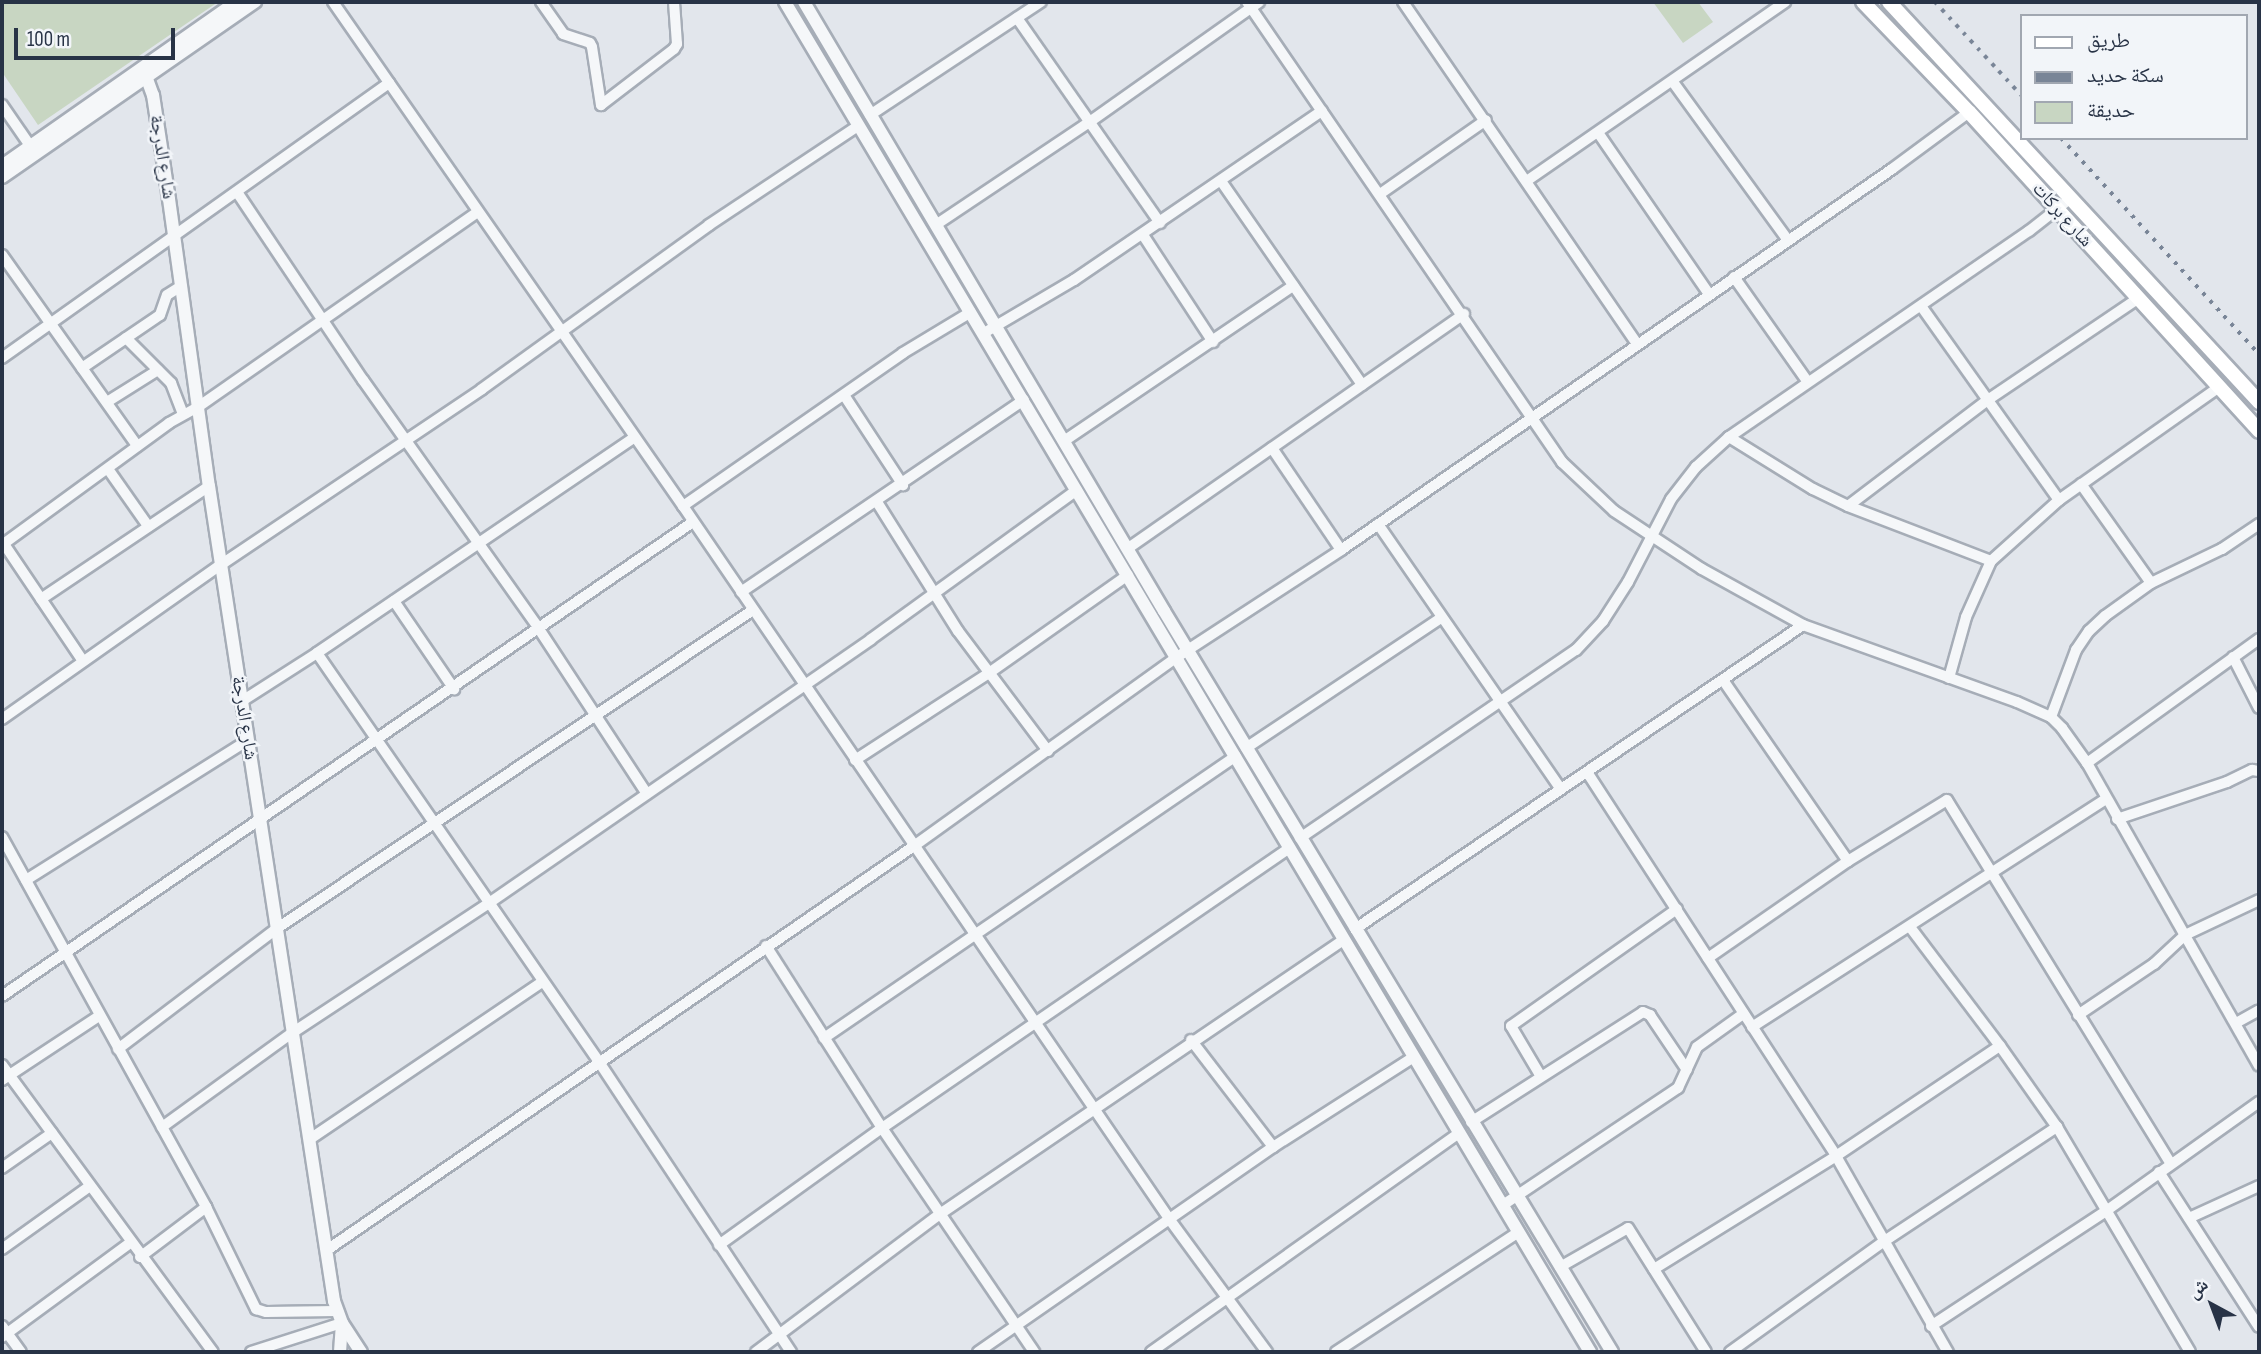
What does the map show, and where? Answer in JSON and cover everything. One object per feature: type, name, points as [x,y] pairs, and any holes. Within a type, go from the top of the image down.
[{"type":"main road","name":"شارع بركات","points":[[1863,2],[1969,112],[2259,431]]},
{"type":"main road","name":"شارع بركات","points":[[1889,2],[2259,402]]},
{"type":"street","points":[[145,73],[236,2]]},
{"type":"street","points":[[2,177],[33,150],[255,2]]},
{"type":"street","points":[[332,2],[633,438],[683,506],[1035,1023],[1095,1106],[1170,1220],[1267,1352]]},
{"type":"street","points":[[541,2],[563,34],[587,41],[592,47],[601,105],[674,49],[677,44],[674,2]]},
{"type":"street","points":[[785,2],[1128,575],[1183,653]]},
{"type":"street","points":[[804,2],[997,326],[1127,549],[1183,653],[1295,843],[1355,929],[1612,1352]]},
{"type":"street","points":[[870,116],[1017,18],[1029,5],[1041,2]]},
{"type":"street","points":[[1403,2],[1528,180],[1637,344]]},
{"type":"street","points":[[1528,180],[1599,134],[1785,2]]},
{"type":"street","points":[[937,224],[1091,121],[1252,4],[1322,111],[1464,314],[1532,419],[1577,477],[1614,511],[1652,538],[1803,625],[2051,717],[2087,763],[2259,1066]]},
{"type":"street","points":[[1017,18],[1160,223]]},
{"type":"street","name":"شارع الدرجة","points":[[145,73],[153,95],[209,486],[327,1250],[339,1317],[361,1352]]},
{"type":"street","points":[[1673,82],[1788,240]]},
{"type":"street","points":[[2,358],[389,83]]},
{"type":"street","points":[[2,105],[33,150]]},
{"type":"street","points":[[984,333],[1024,312],[1143,235],[1322,111]]},
{"type":"street","points":[[327,1250],[914,846],[1183,653],[1341,550],[1532,419],[1969,112]]},
{"type":"street","points":[[1380,194],[1486,120]]},
{"type":"street","points":[[2,719],[222,564],[407,440],[709,225],[858,126]]},
{"type":"street","points":[[1599,134],[1709,294]]},
{"type":"street","points":[[2,166],[33,150]]},
{"type":"street","points":[[1221,181],[1362,385]]},
{"type":"street","points":[[237,192],[323,321],[540,629],[647,794]]},
{"type":"street","points":[[719,1245],[882,1128],[1576,650],[1603,621],[1652,538],[1671,499],[1696,467],[1729,437],[1807,381],[1921,306],[2071,198]]},
{"type":"street","points":[[83,661],[3,544],[137,446],[183,414],[198,407],[478,212]]},
{"type":"street","points":[[1143,235],[1213,342]]},
{"type":"street","points":[[2,255],[137,446]]},
{"type":"street","points":[[1734,276],[1807,381]]},
{"type":"street","points":[[1064,441],[1293,286]]},
{"type":"street","points":[[82,368],[160,315],[167,295],[180,287]]},
{"type":"street","points":[[1848,506],[1989,399],[2139,298]]},
{"type":"street","points":[[1921,306],[2059,500]]},
{"type":"street","points":[[683,506],[912,346],[971,312]]},
{"type":"street","points":[[1127,549],[1464,314]]},
{"type":"street","points":[[126,338],[174,388],[183,414]]},
{"type":"street","points":[[107,402],[158,370]]},
{"type":"street","points":[[1949,678],[1966,617],[1990,561],[2059,500],[2219,387]]},
{"type":"street","points":[[844,395],[903,485]]},
{"type":"street","points":[[741,592],[903,485],[1024,400]]},
{"type":"street","points":[[1729,437],[1813,489],[1848,506],[1990,561]]},
{"type":"street","points":[[242,701],[633,438]]},
{"type":"street","points":[[1272,449],[1341,550]]},
{"type":"street","points":[[108,469],[148,526]]},
{"type":"street","points":[[2081,484],[2151,583]]},
{"type":"street","points":[[41,600],[209,486]]},
{"type":"street","points":[[162,1127],[292,1033],[489,903],[935,594],[1077,489]]},
{"type":"street","points":[[877,502],[989,673],[1048,751]]},
{"type":"street","points":[[2,996],[454,689],[693,522]]},
{"type":"street","points":[[1378,524],[1562,789]]},
{"type":"street","points":[[2051,717],[2076,650],[2089,631],[2151,583],[2222,549],[2259,524]]},
{"type":"street","points":[[855,760],[989,673],[1128,575]]},
{"type":"street","points":[[394,601],[454,689]]},
{"type":"street","points":[[118,1049],[276,929],[436,825],[754,610]]},
{"type":"street","points":[[824,1038],[1441,618]]},
{"type":"street","points":[[1355,929],[1803,625]]},
{"type":"street","points":[[2087,763],[2259,639]]},
{"type":"street","points":[[317,653],[599,1062],[791,1352]]},
{"type":"street","points":[[2233,657],[2259,708]]},
{"type":"street","points":[[1723,680],[1848,860]]},
{"type":"street","points":[[26,880],[248,740]]},
{"type":"street","points":[[2117,819],[2227,782],[2252,770],[2259,771]]},
{"type":"street","points":[[1587,772],[1836,1156],[1882,1242],[1948,1352]]},
{"type":"street","points":[[1752,1027],[2106,799]]},
{"type":"street","points":[[1708,958],[1848,860],[1947,800],[2171,1164]]},
{"type":"street","points":[[2,836],[206,1207],[256,1309],[339,1317]]},
{"type":"street","points":[[1295,843],[1343,940],[1590,1352]]},
{"type":"street","points":[[2078,1015],[2154,964],[2185,935],[2259,900]]},
{"type":"street","points":[[1540,1075],[1511,1026],[1677,909]]},
{"type":"street","points":[[1910,927],[2057,1127],[2190,1352]]},
{"type":"street","points":[[756,1352],[940,1214],[1191,1040],[1343,940]]},
{"type":"street","points":[[766,946],[882,1128],[1034,1352]]},
{"type":"street","points":[[310,1139],[542,982]]},
{"type":"street","points":[[2236,1023],[2259,1010]]},
{"type":"street","points":[[1471,1122],[1540,1075],[1643,1012],[1650,1014],[1687,1070]]},
{"type":"street","points":[[1503,1205],[1678,1088],[1697,1047],[1743,1014]]},
{"type":"street","points":[[5,1077],[99,1016]]},
{"type":"street","points":[[1191,1040],[1273,1147]]},
{"type":"street","points":[[1654,1269],[1836,1156],[2000,1046]]},
{"type":"street","points":[[978,1352],[1017,1328],[1273,1147],[1414,1057]]},
{"type":"street","points":[[2,1065],[5,1077],[51,1133],[213,1352]]},
{"type":"street","points":[[1931,1326],[2106,1211],[2259,1102]]},
{"type":"street","points":[[1730,1352],[1882,1242],[2057,1127]]},
{"type":"street","points":[[2,1168],[51,1133]]},
{"type":"street","points":[[1151,1352],[1459,1133]]},
{"type":"street","points":[[2159,1172],[2259,1327]]},
{"type":"street","points":[[2,1249],[90,1186]]},
{"type":"street","points":[[2189,1218],[2259,1186]]},
{"type":"street","points":[[141,1258],[206,1207]]},
{"type":"street","points":[[1560,1267],[1628,1228],[1706,1352]]},
{"type":"street","points":[[1336,1352],[1518,1232]]},
{"type":"street","points":[[21,1352],[4,1332],[130,1243]]},
{"type":"street","points":[[251,1352],[339,1317]]},
{"type":"street","points":[[339,1317],[340,1352]]},
{"type":"green space","points":[[2,2],[218,2],[38,125],[2,72]]},
{"type":"green space","points":[[1653,2],[1698,2],[1713,22],[1683,43]]},
{"type":"railway","points":[[1935,2],[2020,94]]},
{"type":"railway","points":[[2063,140],[2259,354]]}]
